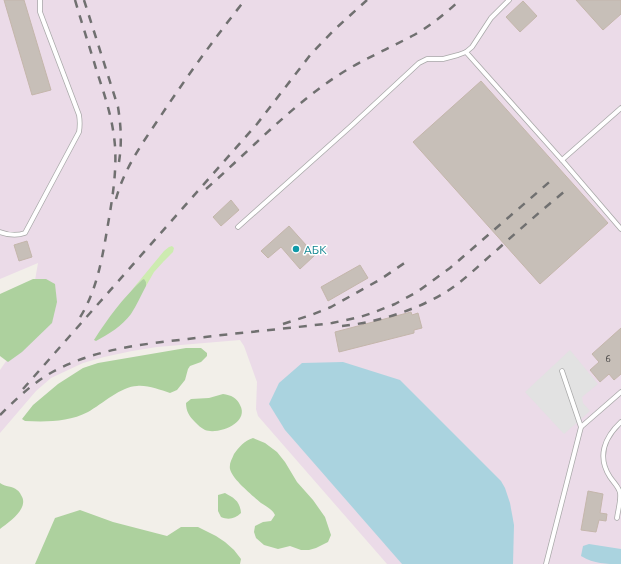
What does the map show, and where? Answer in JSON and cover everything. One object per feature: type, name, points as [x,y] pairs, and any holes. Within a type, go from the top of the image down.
[{"type":"lane","points":[[0,232],[11,235],[20,235],[25,233],[29,228],[79,132],[79,115],[40,12],[40,0]]},
{"type":"lane","points":[[238,227],[419,64],[427,59],[451,58],[466,52],[472,47],[491,18],[509,0]]},
{"type":"lane","points":[[466,52],[621,229]]},
{"type":"lane","points":[[562,160],[621,108]]},
{"type":"lane","points":[[546,564],[581,427],[562,371]]},
{"type":"lane","points":[[581,427],[621,392]]},
{"type":"lane","points":[[617,518],[620,492],[608,474],[603,454],[609,435],[621,422]]},
{"type":"shaded area","points":[[0,0],[621,0],[621,564],[387,564],[258,416],[256,409],[257,382],[244,346],[240,340],[157,347],[104,357],[83,363],[51,378],[36,391],[0,433],[0,370],[11,354],[33,292],[38,263],[0,279]]},
{"type":"shaded area","points":[[570,350],[598,384],[582,397],[583,403],[590,411],[564,434],[525,392]]},
{"type":"green space","points":[[172,246],[174,248],[173,252],[154,272],[146,286],[146,282],[142,280],[131,291],[164,251]]},
{"type":"green space","points":[[33,279],[46,279],[55,284],[57,302],[52,323],[22,352],[8,362],[0,356],[0,294]]},
{"type":"green space","points":[[144,279],[146,286],[131,314],[124,322],[106,336],[96,341],[94,340],[122,301]]},
{"type":"green space","points":[[186,348],[201,348],[207,353],[207,356],[201,362],[190,366],[185,380],[177,390],[170,393],[145,386],[131,387],[119,392],[88,412],[73,418],[49,421],[25,421],[22,419],[33,405],[58,384],[83,368],[98,363]]},
{"type":"green space","points":[[223,394],[231,396],[237,400],[242,411],[241,417],[237,422],[224,429],[217,431],[205,430],[193,420],[187,411],[186,403],[191,399],[209,398]]},
{"type":"green space","points":[[253,438],[265,443],[277,452],[297,482],[313,500],[325,517],[331,535],[328,542],[309,550],[301,550],[290,546],[278,549],[264,545],[256,538],[254,532],[255,526],[263,522],[271,521],[275,515],[271,510],[248,492],[235,478],[230,469],[230,463],[234,454],[244,443]]},
{"type":"green space","points":[[0,483],[18,490],[23,500],[23,505],[21,510],[0,529]]},
{"type":"green space","points":[[225,493],[234,498],[238,503],[241,513],[234,518],[229,519],[221,517],[218,511],[218,495]]},
{"type":"green space","points":[[80,510],[113,522],[167,536],[181,527],[198,527],[225,542],[241,559],[240,564],[35,564],[55,518]]},
{"type":"water","points":[[343,362],[400,380],[501,481],[510,503],[514,525],[513,564],[402,564],[285,430],[269,404],[279,383],[302,363]]},
{"type":"water","points":[[589,544],[621,549],[621,564],[600,563],[591,561],[581,556],[583,546]]},
{"type":"building","points":[[4,0],[24,0],[51,90],[32,95]]},
{"type":"building","points":[[576,0],[621,0],[621,14],[603,30]]},
{"type":"building","points":[[523,1],[537,16],[520,32],[506,17]]},
{"type":"building","points":[[481,81],[608,223],[540,284],[413,142]]},
{"type":"building","points":[[231,200],[239,210],[221,226],[213,217]]},
{"type":"building","name":"АБК","points":[[289,226],[315,255],[300,269],[281,247],[268,258],[261,251]]},
{"type":"building","points":[[27,241],[32,257],[19,261],[14,245]]},
{"type":"building","points":[[360,265],[368,278],[328,301],[321,287]]},
{"type":"building","points":[[411,312],[412,315],[418,313],[422,328],[414,330],[414,333],[339,352],[335,332]]},
{"type":"building","points":[[621,328],[621,374],[614,380],[609,374],[600,382],[590,370],[599,362],[592,354]]},
{"type":"building","points":[[588,491],[603,494],[600,513],[607,514],[606,521],[599,520],[596,532],[581,530]]},
{"type":"railway","points":[[75,0],[108,108],[115,146],[113,191],[102,258],[97,279],[85,309],[79,319]]},
{"type":"railway","points":[[84,0],[118,107],[121,134],[119,162]]},
{"type":"railway","points":[[116,199],[125,175],[144,141],[175,94],[224,26],[245,0]]},
{"type":"railway","points":[[23,389],[257,124],[311,54],[333,31],[367,0]]},
{"type":"railway","points":[[206,189],[284,117],[317,90],[353,66],[425,29],[460,0]]},
{"type":"railway","points":[[0,415],[26,390],[48,374],[72,363],[104,352],[154,343],[332,323],[360,317],[395,304],[417,292],[450,268],[554,178]]},
{"type":"railway","points":[[342,326],[380,319],[406,311],[441,295],[463,279],[565,191]]},
{"type":"railway","points":[[283,324],[331,307],[381,279],[406,262]]},
{"type":"place","name":"АБК","points":[[296,249]]}]
